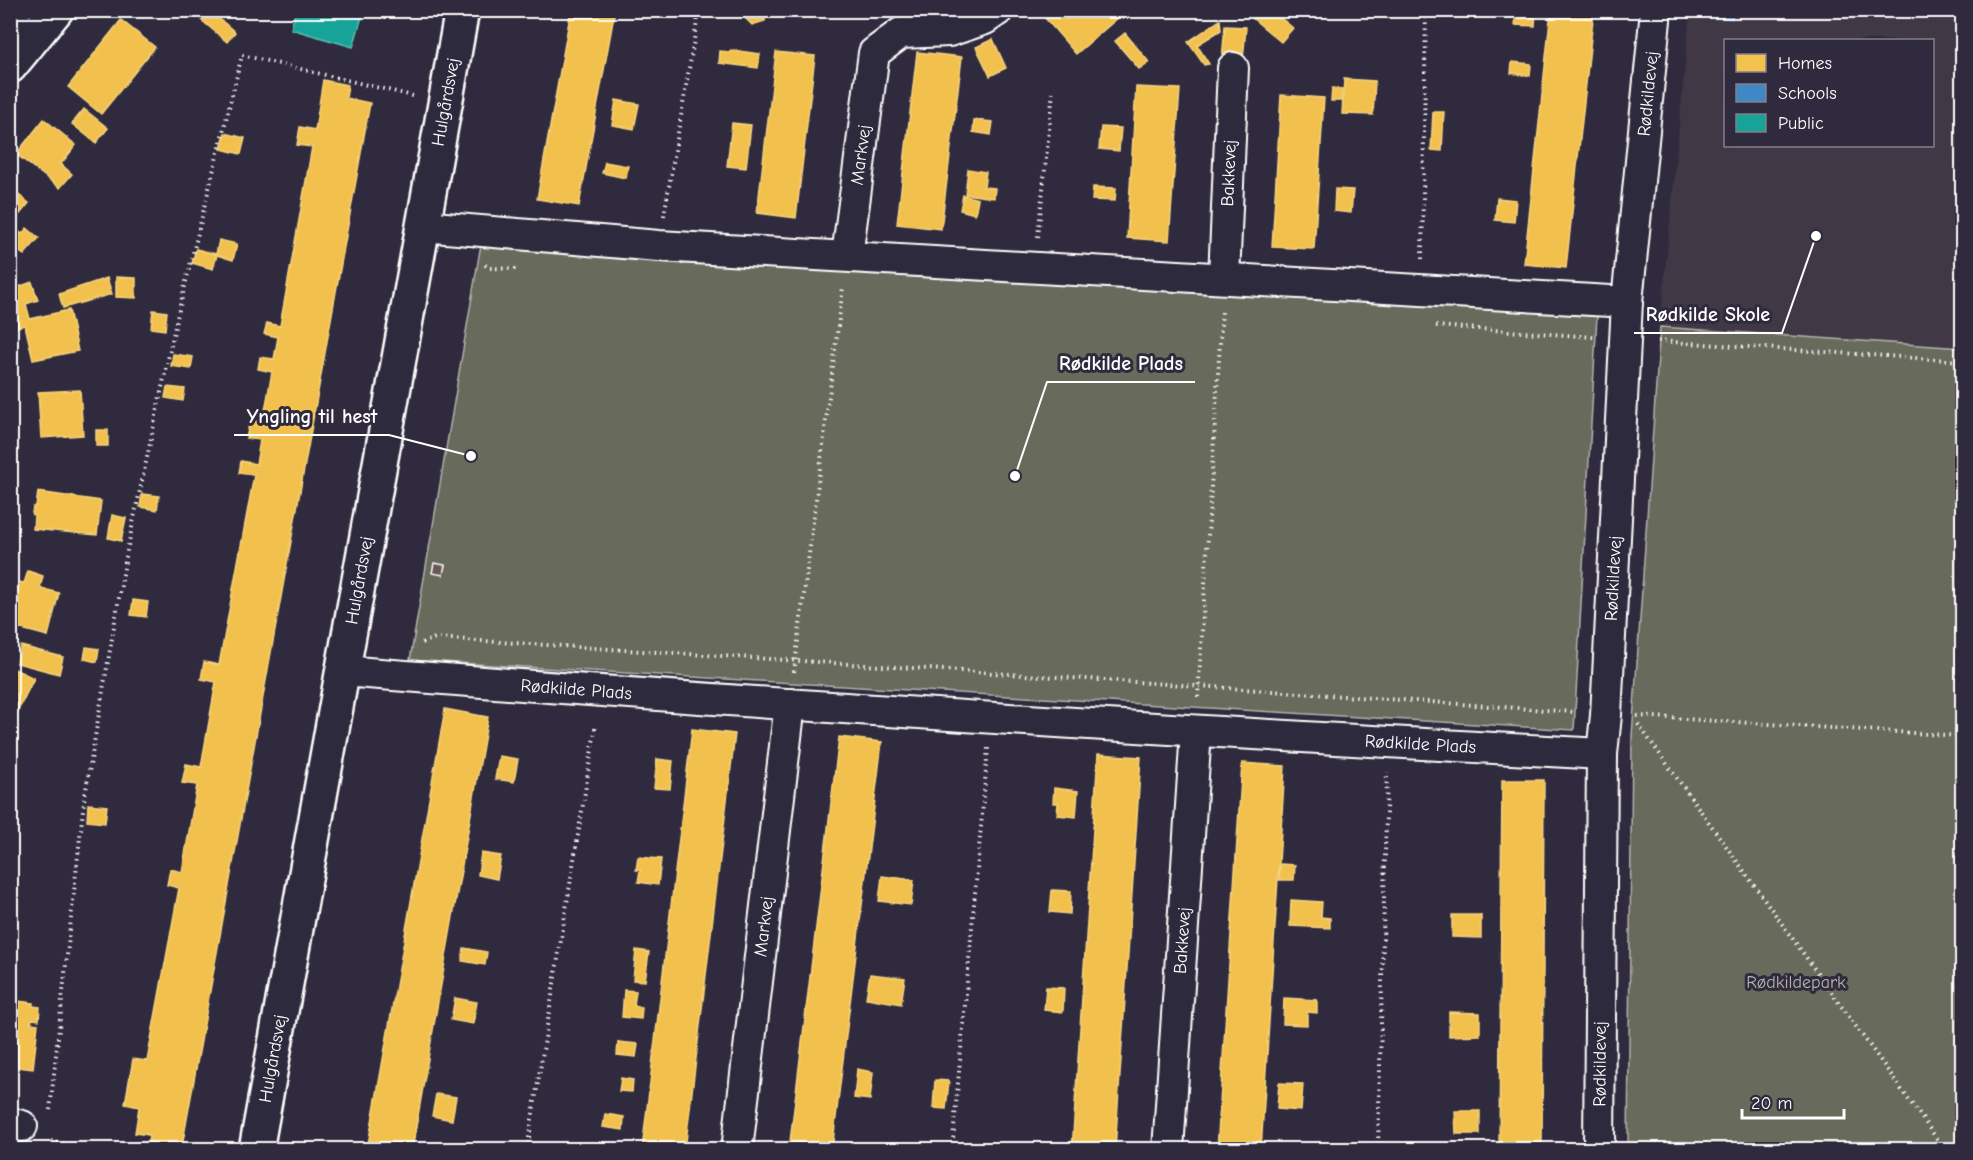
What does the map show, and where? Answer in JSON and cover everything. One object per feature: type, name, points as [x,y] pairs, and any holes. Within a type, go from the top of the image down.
[{"type":"main road","points":[[10,15],[14,10]]},
{"type":"main road","points":[[10,66],[56,10]]},
{"type":"main road","name":"Hulgårdsvej","points":[[256,1149],[462,10]]},
{"type":"street","name":"Markvej","points":[[847,256],[874,53],[901,33],[949,31],[986,19],[998,10]]},
{"type":"street","name":"Rødkildevej","points":[[1599,1149],[1602,753],[1606,714],[1627,302],[1656,10]]},
{"type":"street","name":"Bakkevej","points":[[1224,278],[1233,68]]},
{"type":"street","points":[[422,226],[659,246],[1627,302]]},
{"type":"street","name":"Rødkilde Plads","points":[[343,671],[602,692],[1196,731],[1602,753]]},
{"type":"street","name":"Markvej","points":[[736,1149],[790,704]]},
{"type":"street","name":"Bakkevej","points":[[1168,1149],[1196,731]]},
{"type":"path","points":[[659,246],[699,10]]},
{"type":"path","points":[[1422,290],[1426,10]]},
{"type":"path","points":[[50,1117],[84,801],[127,552],[176,322],[242,55],[445,104]]},
{"type":"path","points":[[1035,268],[1053,92]]},
{"type":"path","points":[[790,704],[847,256]]},
{"type":"path","points":[[1196,731],[1224,278]]},
{"type":"path","points":[[1625,339],[1962,361]]},
{"type":"path","points":[[414,645],[435,638],[1606,714]]},
{"type":"path","points":[[527,1149],[602,692]]},
{"type":"path","points":[[1945,1149],[1632,716],[1962,736]]},
{"type":"path","points":[[952,1149],[991,717]]},
{"type":"path","points":[[1378,1149],[1388,742]]},
{"type":"path","points":[[46,1149],[47,1140],[96,1149]]},
{"type":"shaded area","points":[[1690,11],[1962,11],[1962,348],[1660,327]]},
{"type":"green space","points":[[481,244],[1597,316],[1574,730],[410,660]]},
{"type":"green space","name":"Rødkildepark","points":[[1660,327],[1962,348],[1962,1149],[1628,1149],[1632,736]]},
{"type":"building: Homes","points":[[193,10],[209,10],[235,32],[227,42],[192,12]]},
{"type":"building: Homes","points":[[571,10],[615,10],[579,206],[537,199]]},
{"type":"building: Homes","points":[[745,10],[767,10],[765,21],[752,25],[744,17]]},
{"type":"building: Homes","points":[[1054,10],[1127,10],[1076,54],[1045,18]]},
{"type":"building: Homes","points":[[1258,10],[1271,10],[1293,28],[1281,42],[1252,18]]},
{"type":"building: Homes","points":[[1517,10],[1536,10],[1535,26],[1515,25]]},
{"type":"building: Homes","points":[[1551,10],[1594,10],[1566,268],[1524,264]]},
{"type":"building: Homes","points":[[121,20],[155,47],[101,114],[68,87]]},
{"type":"building: Homes","points":[[1220,20],[1221,30],[1197,45],[1209,64],[1204,65],[1188,42]]},
{"type":"building: Homes","points":[[1225,26],[1246,27],[1243,60],[1222,59]]},
{"type":"building: Homes","points":[[1125,33],[1149,62],[1139,69],[1115,41]]},
{"type":"building: Homes","points":[[993,39],[1006,68],[990,76],[976,47]]},
{"type":"building: Homes","points":[[731,50],[760,54],[758,68],[719,63],[720,51],[730,52]]},
{"type":"building: Homes","points":[[776,52],[815,56],[796,218],[757,213]]},
{"type":"building: Homes","points":[[917,52],[962,57],[941,229],[897,224]]},
{"type":"building: Homes","points":[[1512,62],[1531,64],[1530,76],[1511,73]]},
{"type":"building: Homes","points":[[1344,79],[1375,81],[1373,115],[1342,114]]},
{"type":"building: Homes","points":[[323,80],[348,85],[346,98],[370,103],[183,1141],[181,1150],[159,1150],[147,1147],[149,1135],[135,1133],[139,1107],[125,1104],[133,1059],[147,1061],[179,888],[167,885],[170,869],[182,872],[197,785],[182,783],[186,764],[201,767],[216,682],[201,679],[204,662],[219,665],[254,475],[239,473],[241,461],[256,464],[260,440],[246,438],[250,420],[263,422],[272,372],[258,369],[260,357],[274,359],[278,337],[264,334],[267,323],[280,326],[312,147],[297,145],[300,127],[315,130]]},
{"type":"building: Homes","points":[[1136,87],[1180,89],[1169,241],[1127,238]]},
{"type":"building: Homes","points":[[1332,88],[1342,89],[1342,101],[1331,101]]},
{"type":"building: Homes","points":[[1281,95],[1324,98],[1314,249],[1272,247]]},
{"type":"building: Homes","points":[[616,100],[639,104],[634,129],[612,125]]},
{"type":"building: Homes","points":[[84,109],[108,128],[96,143],[72,124]]},
{"type":"building: Homes","points":[[1433,112],[1444,112],[1442,151],[1431,150]]},
{"type":"building: Homes","points":[[44,119],[76,145],[61,164],[72,174],[60,188],[16,154]]},
{"type":"building: Homes","points":[[974,120],[993,122],[991,135],[973,132]]},
{"type":"building: Homes","points":[[732,123],[751,125],[746,168],[727,166]]},
{"type":"building: Homes","points":[[1101,127],[1121,128],[1119,151],[1099,149]]},
{"type":"building: Homes","points":[[225,133],[245,138],[241,154],[221,149]]},
{"type":"building: Homes","points":[[605,162],[628,166],[626,178],[602,173]]},
{"type":"building: Homes","points":[[968,169],[986,172],[984,187],[995,188],[994,198],[965,194]]},
{"type":"building: Homes","points":[[1093,187],[1116,188],[1115,201],[1092,200]]},
{"type":"building: Homes","points":[[10,188],[29,203],[11,225],[22,234],[27,228],[39,238],[24,255],[10,245]]},
{"type":"building: Homes","points":[[1335,189],[1353,190],[1351,213],[1334,211]]},
{"type":"building: Homes","points":[[963,195],[978,199],[975,214],[960,210]]},
{"type":"building: Homes","points":[[1497,198],[1516,200],[1514,222],[1495,220]]},
{"type":"building: Homes","points":[[219,240],[237,244],[233,260],[217,255],[213,269],[192,263],[196,249],[216,254]]},
{"type":"building: Homes","points":[[116,277],[136,278],[136,298],[116,297]]},
{"type":"building: Homes","points":[[107,278],[112,294],[63,308],[59,294]]},
{"type":"building: Homes","points":[[32,282],[38,300],[26,304],[30,319],[69,310],[78,351],[33,360],[25,325],[10,329],[10,290]]},
{"type":"building: Homes","points":[[153,310],[167,312],[165,330],[151,328]]},
{"type":"building: Homes","points":[[173,354],[193,357],[191,369],[171,366]]},
{"type":"building: Homes","points":[[167,387],[185,389],[183,401],[165,398]]},
{"type":"building: Homes","points":[[80,390],[83,435],[41,438],[38,392]]},
{"type":"building: Homes","points":[[96,430],[108,430],[108,446],[96,446]]},
{"type":"building: Homes","points":[[38,492],[101,501],[97,535],[33,529],[34,516],[32,513],[33,507],[36,506]]},
{"type":"building: Homes","points":[[142,494],[159,496],[157,510],[140,507]]},
{"type":"building: Homes","points":[[112,515],[126,518],[121,541],[108,538]]},
{"type":"building: Homes","points":[[28,571],[43,576],[40,588],[59,593],[48,636],[10,626],[10,615],[19,582],[24,583]]},
{"type":"building: Homes","points":[[133,600],[148,602],[146,617],[131,615]]},
{"type":"building: Homes","points":[[21,646],[63,657],[59,674],[17,663]]},
{"type":"building: Homes","points":[[86,647],[99,649],[97,662],[84,659]]},
{"type":"building: Homes","points":[[10,667],[34,678],[10,727]]},
{"type":"building: Homes","points":[[445,709],[488,717],[412,1150],[367,1150]]},
{"type":"building: Homes","points":[[692,729],[735,734],[685,1150],[642,1150]]},
{"type":"building: Homes","points":[[839,737],[882,742],[832,1150],[789,1150]]},
{"type":"building: Homes","points":[[1098,754],[1141,757],[1115,1150],[1072,1150]]},
{"type":"building: Homes","points":[[499,756],[518,759],[514,782],[495,779]]},
{"type":"building: Homes","points":[[657,759],[673,761],[670,789],[654,788]]},
{"type":"building: Homes","points":[[1242,763],[1285,766],[1261,1150],[1217,1150]]},
{"type":"building: Homes","points":[[1502,780],[1544,780],[1542,1150],[1499,1150]]},
{"type":"building: Homes","points":[[1054,788],[1078,791],[1076,817],[1057,815],[1058,803],[1053,803]]},
{"type":"building: Homes","points":[[88,804],[107,806],[105,823],[87,821]]},
{"type":"building: Homes","points":[[481,853],[501,856],[497,879],[478,875]]},
{"type":"building: Homes","points":[[638,857],[661,859],[658,885],[638,882],[640,870],[636,870]]},
{"type":"building: Homes","points":[[1280,864],[1295,865],[1294,880],[1279,880]]},
{"type":"building: Homes","points":[[882,876],[914,880],[911,905],[879,901]]},
{"type":"building: Homes","points":[[1052,890],[1071,891],[1070,914],[1050,912]]},
{"type":"building: Homes","points":[[1291,900],[1322,902],[1321,917],[1330,918],[1330,928],[1290,926]]},
{"type":"building: Homes","points":[[1452,915],[1481,915],[1481,938],[1452,937]]},
{"type":"building: Homes","points":[[464,948],[487,952],[485,965],[462,961]]},
{"type":"building: Homes","points":[[636,950],[649,952],[645,981],[633,980]]},
{"type":"building: Homes","points":[[870,974],[905,978],[901,1004],[866,998]]},
{"type":"building: Homes","points":[[1046,987],[1064,988],[1063,1012],[1044,1010]]},
{"type":"building: Homes","points":[[624,990],[636,991],[634,1005],[642,1007],[641,1019],[622,1017]]},
{"type":"building: Homes","points":[[455,998],[477,1002],[473,1024],[451,1020]]},
{"type":"building: Homes","points":[[1284,998],[1317,1000],[1317,1013],[1307,1012],[1307,1025],[1283,1024]]},
{"type":"building: Homes","points":[[10,1000],[33,1003],[33,1006],[40,1007],[39,1020],[32,1019],[31,1023],[38,1024],[33,1069],[10,1066]]},
{"type":"building: Homes","points":[[1449,1012],[1480,1013],[1480,1035],[1449,1036]]},
{"type":"building: Homes","points":[[618,1042],[638,1044],[636,1057],[617,1055]]},
{"type":"building: Homes","points":[[857,1069],[873,1072],[870,1100],[854,1098]]},
{"type":"building: Homes","points":[[621,1078],[633,1080],[632,1092],[619,1091]]},
{"type":"building: Homes","points":[[935,1080],[949,1081],[946,1109],[933,1108]]},
{"type":"building: Homes","points":[[1279,1083],[1303,1084],[1301,1111],[1277,1109]]},
{"type":"building: Homes","points":[[436,1094],[456,1097],[452,1120],[432,1116]]},
{"type":"building: Homes","points":[[1455,1111],[1480,1111],[1480,1134],[1456,1134]]},
{"type":"building: Homes","points":[[605,1114],[624,1117],[623,1130],[603,1127]]},
{"type":"building: Schools","points":[[1688,10],[1733,10],[1732,18],[1687,14]]},
{"type":"building: Public","points":[[296,10],[364,10],[353,47],[291,29]]},
{"type":"building: Other","points":[[434,563],[445,565],[443,575],[432,573]]},
{"type":"place","name":"Rødkilde Skole","points":[[1816,236]]},
{"type":"place","name":"Yngling til hest","points":[[471,456]]},
{"type":"place","name":"Rødkilde Plads","points":[[1015,476]]}]
